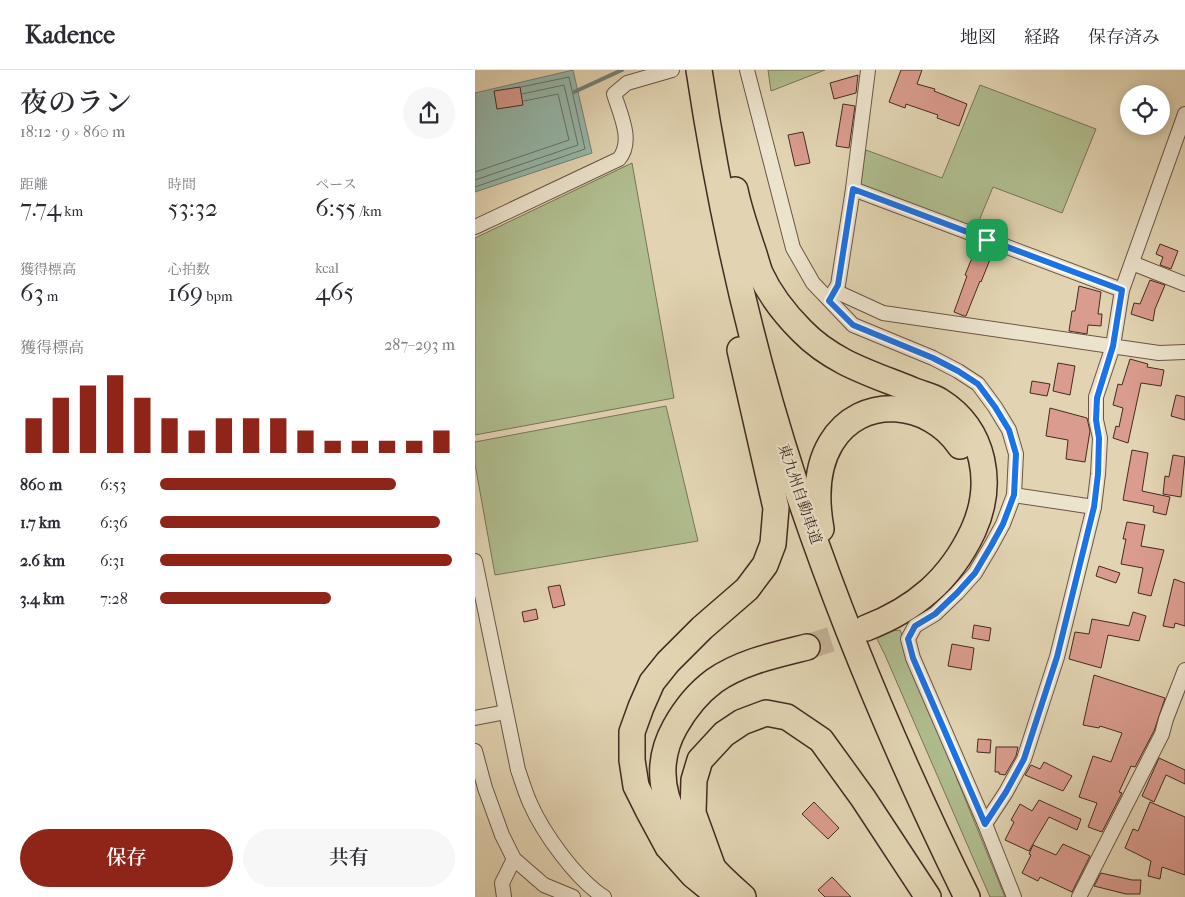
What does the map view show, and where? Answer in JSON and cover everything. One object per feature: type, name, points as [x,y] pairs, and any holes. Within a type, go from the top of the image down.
[{"type":"highway","name":"東九州自動車道","points":[[686,70],[703,84],[723,211],[738,279],[769,396],[794,480],[861,661],[912,780],[967,897]]},
{"type":"highway","name":"東九州自動車道","points":[[703,84],[725,277],[776,455],[821,591],[855,681],[910,810],[953,897]]},
{"type":"highway","points":[[703,84],[739,210],[760,273],[782,310],[804,333],[830,353],[861,371],[940,401],[964,422],[979,445],[984,476],[983,500],[976,524],[965,548],[951,569],[925,595],[887,620],[862,621],[883,604],[916,584],[941,558],[961,523],[968,487],[967,467],[962,450],[953,435],[940,423],[912,410],[883,409],[864,414],[838,433],[831,443],[822,469],[817,504],[822,530],[861,661]]},
{"type":"highway","points":[[719,897],[693,875],[668,847],[637,786],[632,760],[632,742],[635,724],[652,682],[668,662],[702,628],[747,589],[765,565],[773,544],[776,508],[725,277]]},
{"type":"highway","points":[[648,810],[651,782],[649,761],[656,730],[668,705],[684,687],[702,671],[728,655],[805,639],[733,670],[714,681],[682,714],[671,735],[663,761],[664,784],[669,809],[683,834],[714,871],[743,897]]},
{"type":"highway","points":[[714,871],[693,813],[694,780],[700,760],[724,734],[742,722],[766,713],[787,716],[821,740],[863,798],[928,897]]},
{"type":"street","points":[[475,227],[619,159],[625,152],[626,136],[615,94],[627,82],[672,70]]},
{"type":"street","points":[[747,70],[793,248],[813,283],[832,296],[883,313],[1159,353],[1185,352]]},
{"type":"street","points":[[832,296],[838,285],[853,189],[868,70]]},
{"type":"street","points":[[985,824],[1006,792],[1024,759],[1057,657],[1094,507],[1098,474],[1099,438],[1096,420],[1097,398],[1113,346],[1122,290],[1185,114]]},
{"type":"street","points":[[853,189],[1122,290]]},
{"type":"street","points":[[1132,263],[1185,284]]},
{"type":"street","points":[[832,296],[853,325],[933,358],[978,384],[1009,430],[1016,454],[1014,495],[1003,524],[975,573],[935,614],[915,626],[908,639],[913,658],[985,824],[1014,897]]},
{"type":"street","points":[[1014,495],[1094,507]]},
{"type":"street","points":[[475,561],[518,770],[530,803],[547,835],[575,870],[604,897]]},
{"type":"street","points":[[1079,897],[1162,734],[1185,670]]},
{"type":"street","points":[[475,718],[506,712]]},
{"type":"street","points":[[475,751],[485,788],[514,859],[543,885],[573,897]]},
{"type":"street","points":[[504,897],[502,883],[514,859]]},
{"type":"green space","points":[[768,70],[825,70],[771,91]]},
{"type":"green space","points":[[980,85],[1096,129],[1062,213],[993,187],[976,228],[858,187],[866,150],[942,178]]},
{"type":"green space","points":[[632,163],[674,398],[475,435],[475,238]]},
{"type":"green space","points":[[666,406],[698,541],[495,575],[475,464],[475,442]]},
{"type":"green space","points":[[900,630],[938,732],[1005,897],[990,897],[874,633]]},
{"type":"water","points":[[573,70],[592,153],[475,192],[475,93]]},
{"type":"building","points":[[901,70],[922,70],[917,84],[935,89],[934,91],[967,104],[959,126],[937,118],[938,115],[906,104],[905,108],[889,102]]},
{"type":"building","points":[[858,75],[856,93],[834,99],[830,83]]},
{"type":"building","points":[[520,87],[523,105],[497,109],[494,91]]},
{"type":"building","points":[[843,104],[855,106],[849,148],[836,146]]},
{"type":"building","points":[[803,132],[810,163],[795,166],[788,135]]},
{"type":"building","points":[[1160,244],[1178,251],[1171,269],[1160,265],[1163,257],[1156,254]]},
{"type":"building","points":[[977,246],[993,252],[966,316],[964,316],[954,312],[967,276],[965,275]]},
{"type":"building","points":[[1150,280],[1165,285],[1155,309],[1153,321],[1131,314],[1134,303],[1140,304]]},
{"type":"building","points":[[1079,286],[1101,292],[1098,314],[1102,314],[1101,326],[1088,325],[1087,334],[1069,331],[1072,311],[1075,311]]},
{"type":"building","points":[[1130,359],[1148,364],[1147,367],[1164,370],[1161,386],[1141,383],[1128,443],[1113,438],[1116,426],[1119,427],[1123,408],[1113,405],[1118,384],[1122,385]]},
{"type":"building","points":[[1058,363],[1075,366],[1070,395],[1053,391]]},
{"type":"building","points":[[1032,381],[1050,384],[1047,396],[1030,393]]},
{"type":"building","points":[[1176,395],[1185,397],[1185,420],[1171,416]]},
{"type":"building","points":[[1050,408],[1087,418],[1090,431],[1085,462],[1066,459],[1068,440],[1046,436]]},
{"type":"building","points":[[1132,450],[1148,453],[1142,491],[1170,497],[1166,515],[1153,512],[1154,506],[1123,500]]},
{"type":"building","points":[[1173,455],[1185,457],[1181,497],[1163,494],[1165,476],[1169,477]]},
{"type":"building","points":[[1127,522],[1145,525],[1141,546],[1164,550],[1151,596],[1138,593],[1143,568],[1121,564],[1126,539],[1123,539]]},
{"type":"building","points":[[1099,566],[1120,573],[1116,583],[1096,576]]},
{"type":"building","points":[[1174,579],[1185,583],[1185,626],[1175,623],[1174,628],[1163,626]]},
{"type":"building","points":[[560,585],[565,605],[553,608],[548,587]]},
{"type":"building","points":[[536,609],[538,619],[524,622],[522,612]]},
{"type":"building","points":[[1133,612],[1146,616],[1139,641],[1108,635],[1101,668],[1069,659],[1075,632],[1089,634],[1092,619],[1129,626]]},
{"type":"building","points":[[974,625],[991,628],[989,641],[972,638]]},
{"type":"building","points":[[952,644],[974,648],[971,670],[948,666]]},
{"type":"building","points":[[1094,675],[1165,698],[1154,731],[1135,767],[1131,766],[1119,792],[1122,793],[1102,832],[1088,827],[1097,803],[1079,797],[1093,756],[1111,762],[1122,733],[1100,726],[1099,728],[1083,725]]},
{"type":"building","points":[[978,739],[991,740],[990,753],[977,752]]},
{"type":"building","points":[[996,747],[1018,747],[1016,756],[1005,775],[995,772]]},
{"type":"building","points":[[1159,758],[1185,770],[1185,784],[1166,775],[1154,802],[1142,796]]},
{"type":"building","points":[[1044,762],[1072,776],[1063,791],[1025,775],[1031,765],[1040,769]]},
{"type":"building","points":[[1039,800],[1081,819],[1077,830],[1049,817],[1029,851],[1005,840],[1014,822],[1011,820],[1020,804],[1032,811]]},
{"type":"building","points":[[814,802],[839,828],[828,839],[802,814]]},
{"type":"building","points":[[1150,802],[1185,817],[1185,875],[1162,867],[1160,879],[1148,876],[1151,861],[1125,848],[1133,829],[1138,831]]},
{"type":"building","points":[[1063,844],[1090,856],[1072,892],[1040,877],[1038,881],[1022,873],[1031,855],[1029,854],[1033,845],[1056,855]]},
{"type":"building","points":[[1101,873],[1132,880],[1141,880],[1140,894],[1126,894],[1094,886]]},
{"type":"building","points":[[832,877],[851,897],[825,897],[818,890]]},
{"type":"waterway","points":[[574,92],[622,70]]},
{"type":"tunnel","points":[[807,647],[866,628]]},
{"type":"route","points":[[853,189],[987,240],[1122,290],[1113,346],[1097,398],[1096,420],[1099,438],[1098,474],[1094,507],[1057,657],[1024,759],[1006,792],[985,824],[913,658],[908,639],[915,626],[935,614],[975,573],[1003,524],[1014,495],[1016,472],[1016,454],[1009,430],[978,384],[933,358],[853,325],[829,301],[838,285],[853,189]]}]
